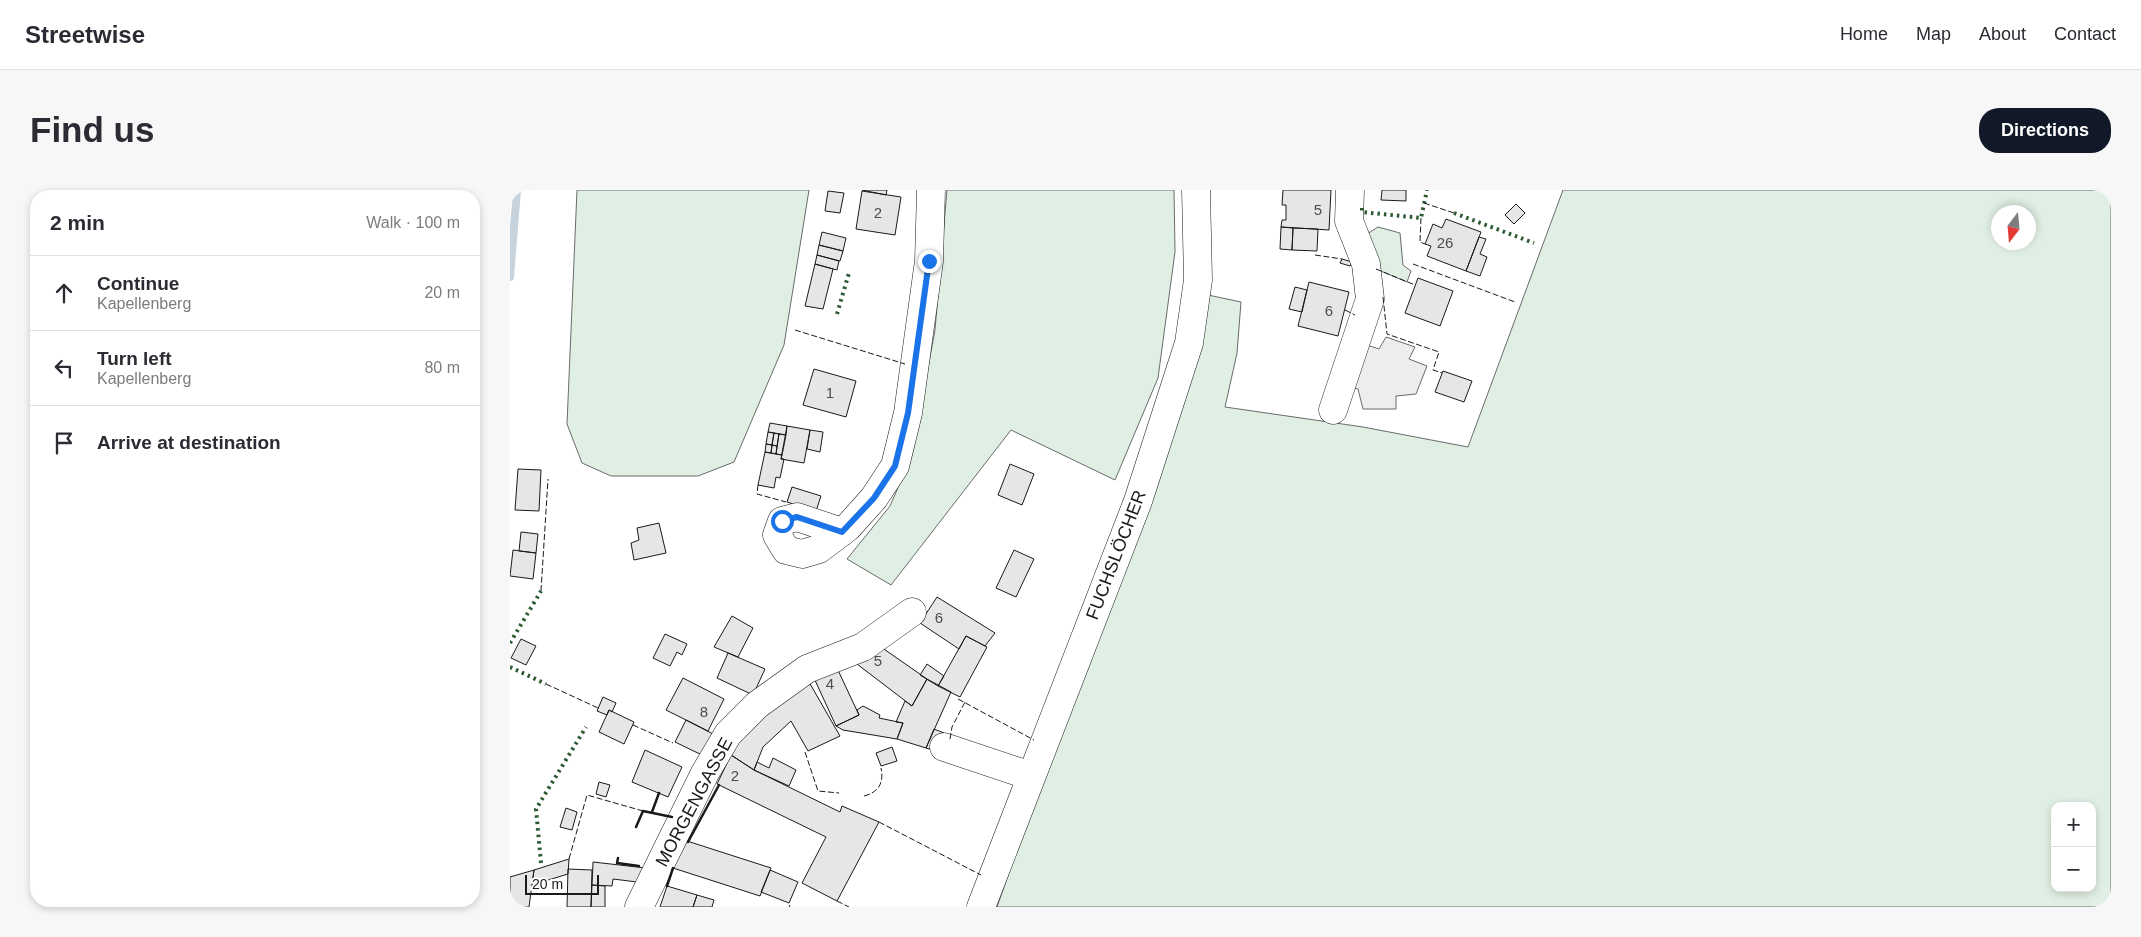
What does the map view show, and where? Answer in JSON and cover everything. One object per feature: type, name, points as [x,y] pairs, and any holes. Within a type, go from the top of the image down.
[{"type":"street","points":[[842,532],[874,498],[895,466],[908,413],[929,261],[931,190]]},
{"type":"street","name":"FUCHSLÖCHER","points":[[981,907],[1138,501],[1188,343],[1198,280],[1196,190]]},
{"type":"street","points":[[1333,410],[1370,299],[1366,264],[1349,221],[1350,190]]},
{"type":"street","name":"MORGENGASSE","points":[[640,907],[705,773],[728,734],[757,705],[807,669],[863,647],[912,612]]},
{"type":"street","points":[[944,747],[1031,776]]},
{"type":"green space","points":[[577,190],[809,190],[784,345],[734,462],[698,476],[611,476],[582,463],[567,424]]},
{"type":"green space","points":[[947,190],[1174,190],[1175,252],[1158,378],[1115,480],[1011,430],[891,585],[847,559],[890,506],[912,455],[935,330]]},
{"type":"green space","points":[[1563,190],[2111,190],[2111,907],[997,907],[1208,295],[1241,302],[1237,353],[1225,407],[1363,427],[1468,447]]},
{"type":"green space","points":[[1378,227],[1400,233],[1403,265],[1411,271],[1407,282],[1376,269],[1367,234]]},
{"type":"shaded area","points":[[1386,337],[1415,347],[1409,359],[1427,366],[1416,394],[1396,396],[1396,409],[1363,409],[1358,389],[1351,387],[1367,345],[1379,349]]},
{"type":"building","points":[[862,190],[887,190],[886,195]]},
{"type":"building","points":[[1283,190],[1331,190],[1329,230],[1281,227],[1282,220],[1286,220],[1286,205],[1282,205]]},
{"type":"building","points":[[1382,190],[1406,190],[1406,201],[1381,200]]},
{"type":"building","points":[[828,191],[844,193],[840,213],[825,211]]},
{"type":"building","points":[[862,191],[901,197],[895,235],[856,229]]},
{"type":"building","points":[[1516,204],[1525,213],[1514,224],[1505,215]]},
{"type":"building","points":[[1446,219],[1481,232],[1466,271],[1427,256],[1431,246],[1425,244],[1433,224],[1442,228]]},
{"type":"building","points":[[1281,227],[1293,228],[1292,250],[1280,249]]},
{"type":"building","points":[[1293,228],[1318,229],[1317,251],[1292,250]]},
{"type":"building","points":[[822,232],[846,238],[843,251],[819,245]]},
{"type":"building","points":[[1479,237],[1486,239],[1480,254],[1487,257],[1480,276],[1466,271]]},
{"type":"building","points":[[819,245],[843,251],[840,261],[817,255]]},
{"type":"building","points":[[817,255],[839,261],[837,270],[815,264]]},
{"type":"building","points":[[1342,259],[1352,262],[1350,266],[1340,263]]},
{"type":"building","points":[[815,264],[833,269],[823,309],[805,306]]},
{"type":"building","points":[[1418,278],[1453,291],[1440,326],[1405,313]]},
{"type":"building","points":[[1309,282],[1349,292],[1338,336],[1298,326]]},
{"type":"building","points":[[1295,287],[1307,290],[1302,312],[1289,309]]},
{"type":"building","points":[[814,369],[856,381],[846,417],[803,405]]},
{"type":"building","points":[[1443,371],[1472,381],[1464,402],[1435,392]]},
{"type":"building","points":[[770,423],[787,426],[786,435],[768,432]]},
{"type":"building","points":[[787,426],[810,430],[804,463],[781,459]]},
{"type":"building","points":[[810,430],[823,432],[820,452],[807,449]]},
{"type":"building","points":[[768,432],[774,433],[772,445],[766,444]]},
{"type":"building","points":[[774,433],[779,434],[777,446],[772,445]]},
{"type":"building","points":[[779,434],[786,435],[782,455],[776,454]]},
{"type":"building","points":[[766,444],[772,445],[771,453],[765,452]]},
{"type":"building","points":[[772,445],[777,446],[776,454],[771,453]]},
{"type":"building","points":[[765,452],[782,455],[781,459],[784,459],[780,478],[776,477],[774,488],[758,485]]},
{"type":"building","points":[[1010,464],[1034,474],[1022,505],[998,495]]},
{"type":"building","points":[[518,469],[541,470],[539,511],[515,510]]},
{"type":"building","points":[[792,487],[821,496],[816,511],[787,502]]},
{"type":"building","points":[[659,523],[666,553],[634,560],[631,543],[639,540],[637,528]]},
{"type":"building","points":[[521,532],[538,534],[536,553],[519,551]]},
{"type":"building","points":[[513,550],[536,553],[533,579],[510,576]]},
{"type":"building","points":[[1014,550],[1034,559],[1016,597],[996,588]]},
{"type":"building","points":[[937,597],[995,633],[985,646],[966,636],[959,649],[920,623]]},
{"type":"building","points":[[732,616],[753,628],[738,657],[714,647]]},
{"type":"building","points":[[665,634],[687,644],[682,655],[677,652],[670,666],[653,658]]},
{"type":"building","points":[[966,636],[987,647],[960,697],[938,686]]},
{"type":"building","points":[[521,639],[536,646],[526,665],[511,658]]},
{"type":"building","points":[[881,647],[927,679],[912,706],[853,661]]},
{"type":"building","points":[[728,653],[765,669],[753,695],[717,678]]},
{"type":"building","points":[[927,664],[944,676],[938,686],[920,675]]},
{"type":"building","points":[[837,668],[859,715],[836,726],[814,678]]},
{"type":"building","points":[[683,678],[724,699],[708,731],[666,710]]},
{"type":"building","points":[[927,679],[951,692],[926,748],[897,739],[903,723],[896,722],[905,701],[912,706]]},
{"type":"building","points":[[809,682],[840,736],[808,751],[791,721],[763,747],[754,770],[731,755],[742,731]]},
{"type":"building","points":[[603,697],[616,703],[612,712],[609,710],[607,715],[597,711]]},
{"type":"building","points":[[863,706],[880,715],[879,718],[903,723],[897,739],[843,730],[836,726],[859,715],[857,710]]},
{"type":"building","points":[[609,710],[634,722],[624,744],[599,732]]},
{"type":"building","points":[[686,720],[715,735],[704,756],[675,742]]},
{"type":"building","points":[[934,729],[944,733],[937,751],[926,748]]},
{"type":"building","points":[[892,747],[897,761],[881,766],[876,753]]},
{"type":"building","points":[[645,750],[682,767],[668,797],[632,782]]},
{"type":"building","points":[[731,755],[754,770],[840,812],[842,806],[879,822],[837,901],[802,883],[826,837],[717,784]]},
{"type":"building","points":[[773,758],[796,770],[789,786],[754,770],[757,762],[769,768]]},
{"type":"building","points":[[599,782],[610,785],[606,797],[596,794]]},
{"type":"building","points":[[566,808],[577,812],[572,830],[560,827]]},
{"type":"building","points":[[687,841],[771,868],[760,896],[673,868]]},
{"type":"building","points":[[569,859],[568,874],[532,885],[534,870]]},
{"type":"building","points":[[593,862],[646,868],[645,883],[613,879],[612,886],[592,885]]},
{"type":"building","points":[[568,869],[592,870],[591,907],[567,907]]},
{"type":"building","points":[[534,870],[529,907],[510,907],[510,877]]},
{"type":"building","points":[[770,870],[798,882],[789,903],[761,892]]},
{"type":"building","points":[[592,885],[605,886],[605,907],[591,907]]},
{"type":"building","points":[[667,886],[697,895],[693,907],[660,907]]},
{"type":"building","points":[[697,895],[714,900],[712,907],[693,907]]},
{"type":"waterway","points":[[510,277],[517,190]]},
{"type":"hedge","points":[[1362,208],[1362,212],[1421,218],[1427,190]]},
{"type":"hedge","points":[[1454,213],[1534,243]]},
{"type":"hedge","points":[[837,314],[849,273]]},
{"type":"hedge","points":[[510,643],[541,591]]},
{"type":"hedge","points":[[510,667],[546,684]]},
{"type":"hedge","points":[[541,863],[536,809],[586,727]]},
{"type":"fence","points":[[1424,203],[1454,213]]},
{"type":"fence","points":[[1421,218],[1420,242],[1425,244]]},
{"type":"fence","points":[[1315,255],[1342,259]]},
{"type":"fence","points":[[1413,264],[1515,302]]},
{"type":"fence","points":[[1376,269],[1415,285]]},
{"type":"fence","points":[[1383,297],[1387,334],[1439,352],[1433,370],[1442,373]]},
{"type":"fence","points":[[1345,310],[1355,315]]},
{"type":"fence","points":[[795,330],[905,364]]},
{"type":"fence","points":[[541,591],[548,479]]},
{"type":"fence","points":[[758,485],[757,494],[786,502]]},
{"type":"fence","points":[[546,684],[598,708]]},
{"type":"fence","points":[[958,699],[1034,740]]},
{"type":"fence","points":[[950,739],[952,727],[965,702]]},
{"type":"fence","points":[[633,725],[673,743]]},
{"type":"fence","points":[[805,752],[818,791],[839,793]]},
{"type":"fence","points":[[864,796],[873,792],[879,786],[882,778],[881,768]]},
{"type":"fence","points":[[569,859],[587,795],[643,811]]},
{"type":"fence","points":[[879,822],[981,875]]},
{"type":"fence","points":[[837,901],[849,907]]},
{"type":"wall","points":[[688,842],[719,785]]},
{"type":"wall","points":[[652,812],[659,793]]},
{"type":"wall","points":[[636,827],[643,811],[672,817]]},
{"type":"wall","points":[[618,858],[617,863],[639,866]]},
{"type":"wall","points":[[667,886],[673,868]]},
{"type":"route","points":[[782,521],[797,517],[842,532],[874,498],[895,466],[908,413],[929,261]]}]
